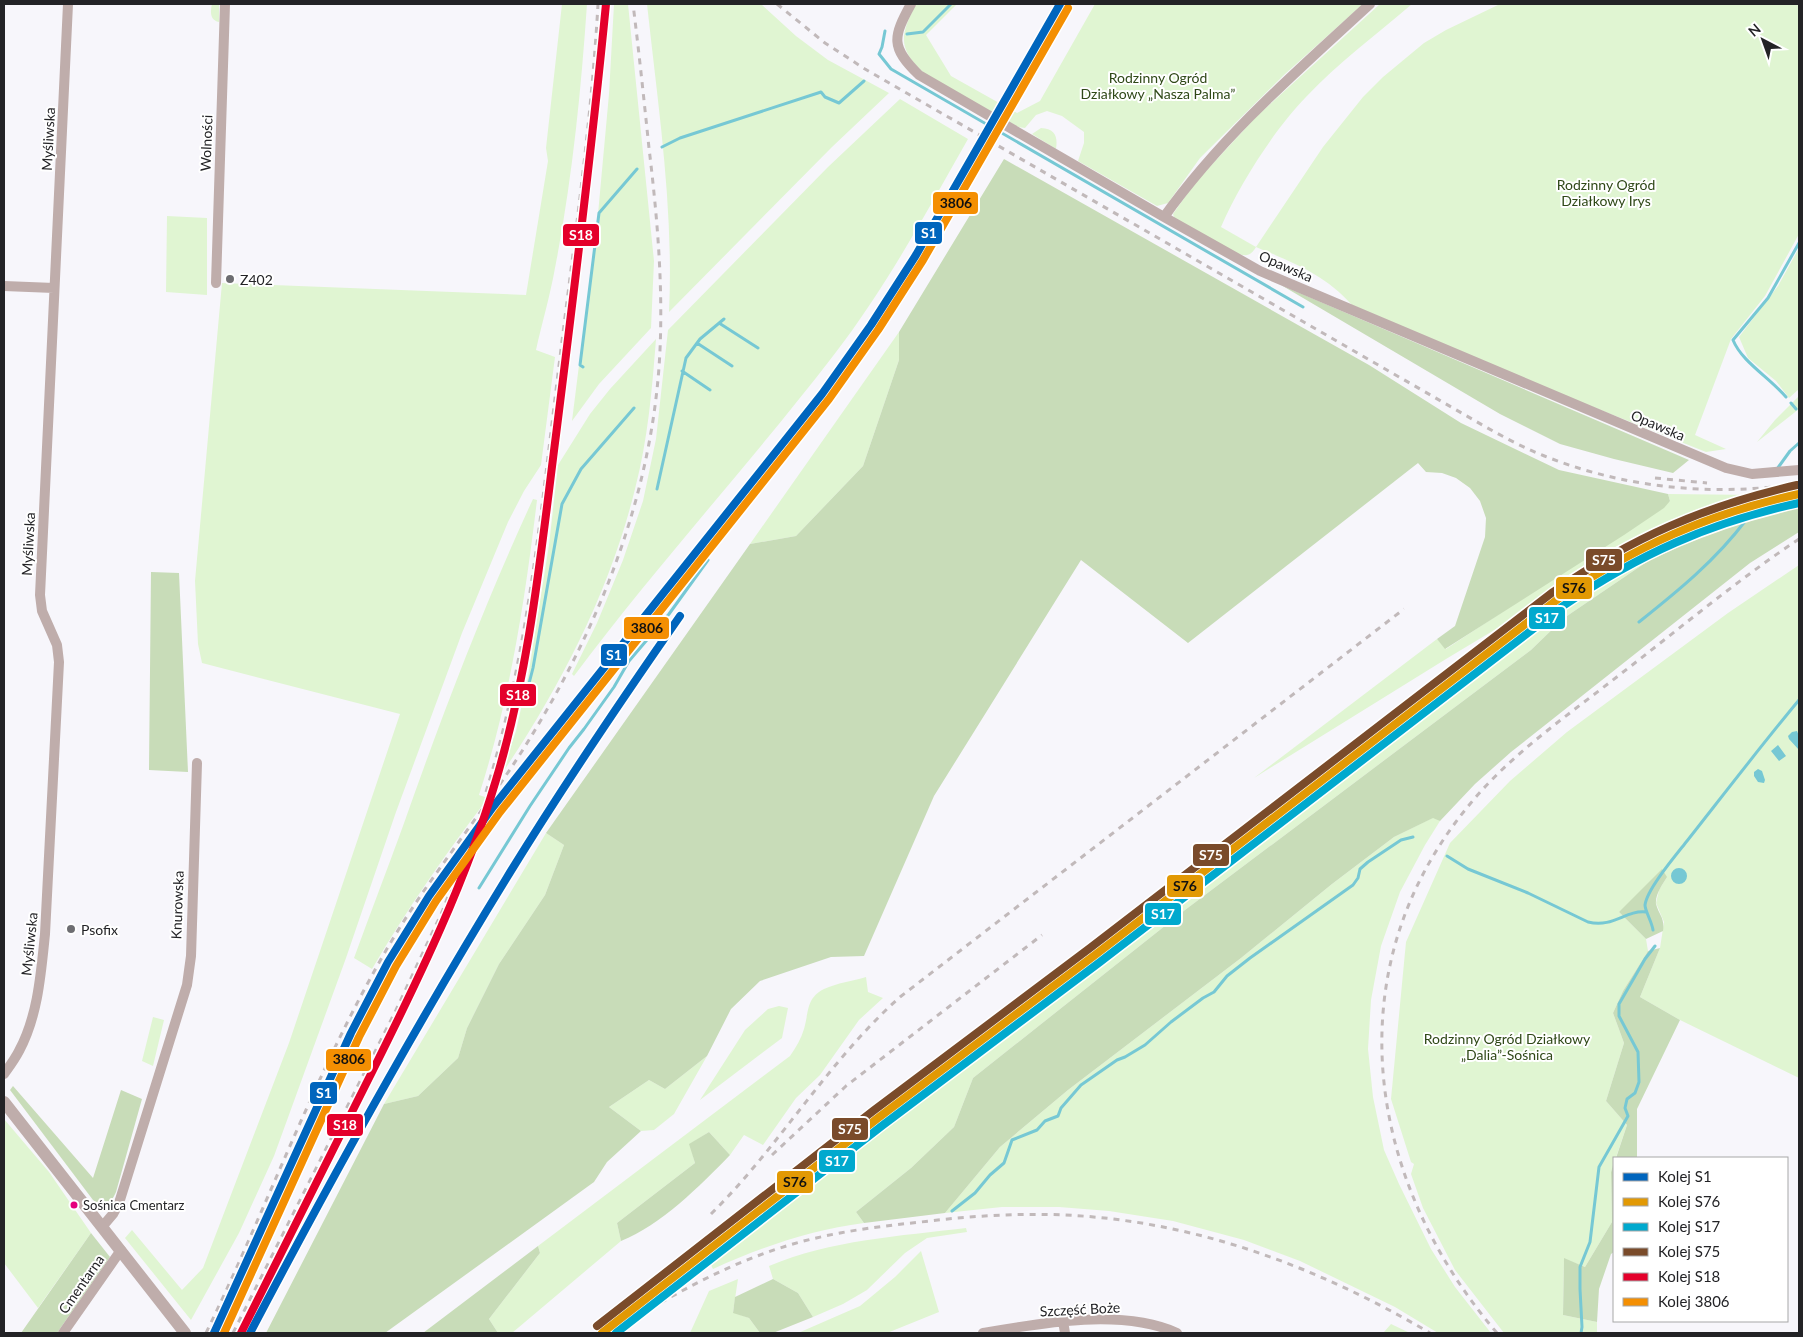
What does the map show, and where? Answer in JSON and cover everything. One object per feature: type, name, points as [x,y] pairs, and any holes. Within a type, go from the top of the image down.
[{"type":"street","name":"Myśliwska","points":[[4,1074],[19,1052],[28,1030],[42,971],[46,934],[59,662],[57,645],[42,611],[40,595],[68,4]]},
{"type":"street","name":"Wolności","points":[[216,283],[225,4]]},
{"type":"street","name":"Opawska","points":[[910,4],[901,23],[897,42],[904,60],[919,74],[1164,217],[1260,270],[1696,456],[1739,472],[1767,474],[1799,470]]},
{"type":"street","points":[[1164,217],[1188,184],[1227,139],[1299,68],[1370,4]]},
{"type":"street","points":[[4,286],[54,288]]},
{"type":"street","name":"Knurowska","points":[[102,1227],[119,1203],[187,985],[197,763]]},
{"type":"street","points":[[4,1102],[185,1333]]},
{"type":"street","name":"Cmentarna","points":[[62,1333],[121,1250]]},
{"type":"street","points":[[1063,1321],[1064,1333]]},
{"type":"street","name":"Szczęść Boże","points":[[983,1333],[1063,1321],[1131,1321],[1150,1324],[1177,1333]]},
{"type":"green space","points":[[212,4],[219,4],[219,22],[211,15]]},
{"type":"green space","points":[[562,4],[587,4],[579,103],[571,169],[553,278],[536,350],[555,357],[541,465],[524,491],[508,522],[462,633],[396,812],[346,958],[274,1156],[239,1233],[191,1320],[125,1238],[132,1230],[182,1290],[203,1268],[289,1043],[400,714],[202,663],[198,644],[195,581],[222,283],[526,295],[548,161],[546,148]]},
{"type":"green space","points":[[614,4],[628,4],[654,261],[651,328],[599,384],[572,421],[598,214],[609,94]]},
{"type":"green space","points":[[647,4],[761,4],[796,36],[828,60],[889,93],[832,147],[669,312],[670,273],[667,196]]},
{"type":"green space","name":"Rodzinny Ogród Działkowy „Nasza Palma”","points":[[916,4],[957,4],[926,35],[951,76],[1017,113],[1040,101],[1095,4],[1363,4],[1285,74],[1200,158],[1168,203],[1157,206],[1078,161],[1084,143],[1084,132],[1062,116],[1047,111],[1036,115],[1025,128],[1018,127],[925,74],[910,57],[904,41],[904,33]]},
{"type":"green space","points":[[1380,4],[1412,4],[1318,84],[1282,125],[1247,176],[1221,227],[1256,247],[1252,253],[1247,255],[1233,252],[1175,220],[1173,214],[1194,184],[1256,117]]},
{"type":"green space","name":"Rodzinny Ogród Działkowy Irys","points":[[1500,4],[1799,4],[1799,234],[1765,296],[1731,339],[1695,435],[1726,449],[1706,452],[1578,401],[1352,305],[1331,285],[1308,270],[1256,247],[1323,147],[1363,97],[1383,77],[1424,43],[1446,30]]},
{"type":"green space","points":[[900,99],[968,139],[904,250],[870,304],[833,356],[769,437],[637,595],[574,676],[572,674],[597,623],[623,560],[643,501],[656,439],[668,330],[828,167]]},
{"type":"green space","points":[[1041,128],[1050,130],[1054,134],[1056,137],[1056,149],[1032,134]]},
{"type":"green space","points":[[1004,159],[1369,365],[1461,423],[1559,470],[1668,494],[1670,501],[1664,508],[1624,535],[1445,649],[1437,639],[1455,626],[1485,537],[1486,518],[1480,501],[1470,488],[1456,478],[1442,473],[1426,472],[1418,463],[1188,643],[1081,560],[934,796],[864,956],[831,957],[760,981],[731,1009],[707,1056],[665,1089],[649,1080],[609,1107],[641,1131],[607,1162],[594,1182],[385,1333],[266,1333],[384,1104],[418,1096],[458,1058],[467,1028],[499,964],[545,895],[564,845],[546,833],[750,544],[796,536],[863,466],[899,360],[899,332]]},
{"type":"green space","points":[[167,216],[207,218],[207,295],[166,292]]},
{"type":"green space","points":[[1799,248],[1799,389],[1789,398],[1776,381],[1748,358],[1739,337],[1778,286]]},
{"type":"green space","points":[[1281,285],[1689,460],[1673,473],[1560,444],[1500,414]]},
{"type":"green space","points":[[899,332],[899,360],[863,466],[796,536],[750,544]]},
{"type":"green space","points":[[656,339],[651,396],[643,452],[635,489],[612,564],[581,638],[563,673],[523,742],[501,775],[516,731],[528,677],[549,545],[558,465],[590,414],[610,389]]},
{"type":"green space","points":[[1799,396],[1799,409],[1757,442],[1775,420]]},
{"type":"green space","points":[[1799,487],[1799,489],[1693,520],[1643,541],[1446,659],[1254,778],[1437,639],[1446,649],[1670,501],[1668,494],[1756,495]]},
{"type":"green space","points":[[533,499],[537,500],[522,612],[508,686],[479,795],[488,798],[427,882],[372,969],[354,958],[464,661]]},
{"type":"green space","points":[[1799,505],[1799,532],[1750,563],[1511,752],[1475,784],[1440,821],[1433,818],[1394,837],[1332,884],[1241,958],[1068,1090],[1000,1147],[945,1213],[864,1223],[856,1212],[911,1168],[954,1127],[973,1078],[1185,910],[1531,650],[1564,618],[1648,561],[1708,533],[1773,511]]},
{"type":"green space","points":[[1708,533],[1648,561],[1564,618],[1531,650],[1185,910],[973,1078],[954,1127],[911,1168],[856,1212],[864,1223],[825,1230],[787,1240],[713,1269],[710,1263],[1552,617],[1578,598],[1647,558]]},
{"type":"green space","name":"Rodzinny Ogród Działkowy „Dalia”-Sośnica","points":[[1799,565],[1799,1078],[1680,1020],[1640,997],[1660,948],[1664,922],[1656,903],[1659,890],[1667,877],[1619,912],[1646,939],[1648,951],[1623,991],[1613,1013],[1624,1043],[1606,1101],[1627,1125],[1616,1157],[1613,1157],[1611,1172],[1612,1222],[1585,1267],[1564,1259],[1563,1315],[1597,1322],[1597,1333],[1504,1333],[1455,1270],[1423,1208],[1411,1174],[1414,1164],[1411,1162],[1391,1099],[1406,942],[1450,843],[1510,781],[1567,732],[1728,613]]},
{"type":"green space","points":[[151,572],[179,573],[188,772],[149,770]]},
{"type":"green space","points":[[1434,817],[1440,821],[1400,892],[1381,946],[1371,1000],[1368,1049],[1373,1097],[1384,1150],[1431,1249],[1455,1287],[1491,1333],[1438,1333],[1395,1307],[1300,1261],[1244,1240],[1173,1221],[1109,1211],[1059,1207],[1002,1207],[945,1213],[1000,1147],[1068,1090],[1241,958],[1332,884],[1394,837]]},
{"type":"green space","points":[[546,833],[564,845],[545,895],[499,964],[467,1028],[458,1058],[418,1096],[384,1104]]},
{"type":"green space","points":[[1662,869],[1667,877],[1658,894],[1656,904],[1662,920],[1663,931],[1646,939],[1619,912]]},
{"type":"green space","points":[[1660,948],[1640,997],[1680,1020],[1637,1109],[1637,1157],[1616,1157],[1627,1125],[1606,1101],[1624,1043],[1613,1013],[1623,991],[1648,951]]},
{"type":"green space","points":[[866,977],[868,992],[883,998],[859,1020],[820,1075],[796,1098],[763,1145],[744,1135],[730,1155],[709,1132],[690,1144],[695,1163],[617,1223],[621,1241],[512,1333],[498,1333],[489,1319],[540,1253],[538,1246],[790,1056],[803,1033],[811,1001],[818,993],[834,985]]},
{"type":"green space","points":[[779,1006],[788,1008],[782,1038],[700,1100],[745,1030],[768,1009]]},
{"type":"green space","points":[[153,1017],[164,1020],[153,1066],[142,1061]]},
{"type":"green space","points":[[707,1056],[674,1114],[654,1130],[641,1131],[609,1107],[649,1080],[665,1089]]},
{"type":"green space","points":[[13,1086],[93,1178],[121,1090],[142,1099],[116,1192],[112,1200],[103,1205],[93,1200],[10,1090]]},
{"type":"green space","points":[[4,1119],[49,1172],[91,1233],[38,1308],[4,1263]]},
{"type":"green space","points":[[709,1132],[730,1155],[679,1204],[651,1225],[621,1241],[617,1223],[695,1163],[689,1144]]},
{"type":"green space","points":[[1613,1165],[1613,1253],[1599,1289],[1597,1322],[1563,1315],[1564,1258],[1585,1267],[1612,1222],[1611,1172]]},
{"type":"green space","points":[[966,1228],[967,1232],[927,1238],[905,1253],[867,1290],[843,1304],[813,1317],[798,1293],[773,1279],[769,1266],[816,1250],[866,1240]]},
{"type":"green space","points":[[91,1233],[110,1257],[57,1333],[21,1333]]},
{"type":"green space","points":[[538,1246],[540,1253],[489,1319],[498,1333],[423,1333]]},
{"type":"green space","points":[[921,1251],[939,1312],[887,1333],[798,1333],[860,1306],[895,1277]]},
{"type":"green space","points":[[738,1279],[733,1312],[749,1318],[760,1333],[690,1333],[709,1291]]},
{"type":"green space","points":[[773,1279],[798,1293],[813,1317],[773,1333],[760,1333],[749,1318],[733,1313],[735,1297]]},
{"type":"green space","points":[[1391,1324],[1410,1333],[1384,1332]]},
{"type":"water","points":[[1797,731],[1799,750],[1788,736],[1792,732]]},
{"type":"water","points":[[1778,745],[1786,756],[1779,761],[1771,751]]},
{"type":"water","points":[[1758,769],[1762,771],[1764,783],[1758,782],[1754,776],[1754,772]]},
{"type":"water","points":[[1676,868],[1682,868],[1687,873],[1685,882],[1676,884],[1671,879],[1671,873]]},
{"type":"waterway","points":[[907,34],[923,32],[951,4]]},
{"type":"waterway","points":[[885,31],[879,54],[891,69],[1303,307]]},
{"type":"waterway","points":[[662,147],[680,138],[821,92],[825,97],[839,103],[864,81]]},
{"type":"waterway","points":[[583,367],[580,365],[599,213],[637,169]]},
{"type":"waterway","points":[[1786,397],[1749,362],[1733,340],[1768,298],[1799,243]]},
{"type":"waterway","points":[[657,489],[686,358],[700,339],[724,319]]},
{"type":"waterway","points":[[719,323],[758,348]]},
{"type":"waterway","points":[[697,343],[732,366]]},
{"type":"waterway","points":[[682,371],[710,390]]},
{"type":"waterway","points":[[1791,403],[1796,409]]},
{"type":"waterway","points":[[528,701],[525,699],[533,668],[562,504],[581,469],[634,408]]},
{"type":"waterway","points":[[1777,469],[1790,451],[1799,443]]},
{"type":"waterway","points":[[1758,499],[1761,494]]},
{"type":"waterway","points":[[1639,622],[1709,562],[1746,520]]},
{"type":"waterway","points":[[479,888],[530,806],[569,748],[614,687],[629,661],[669,614],[708,560]]},
{"type":"waterway","points":[[1653,930],[1645,905],[1656,881],[1799,700]]},
{"type":"waterway","points":[[952,1211],[975,1193],[990,1175],[1004,1163],[1012,1140],[1037,1130],[1045,1121],[1058,1116],[1061,1108],[1081,1085],[1117,1060],[1145,1045],[1171,1022],[1214,992],[1227,976],[1250,958],[1353,885],[1358,878],[1360,869],[1368,862],[1401,840],[1413,837]]},
{"type":"waterway","points":[[1447,856],[1468,869],[1528,893],[1588,922],[1605,923],[1639,912],[1646,912]]},
{"type":"waterway","points":[[1581,1333],[1580,1267],[1590,1242],[1599,1167],[1628,1116],[1625,1108],[1627,1099],[1635,1093],[1639,1082],[1638,1052],[1619,1016],[1619,1004],[1645,959],[1655,946]]},
{"type":"railway","points":[[486,792],[512,691],[538,537],[586,146],[598,4]]},
{"type":"railway","points":[[206,1333],[315,1090],[362,994],[388,947],[424,891],[502,781],[563,682],[605,591],[622,545],[637,497],[648,449],[656,400],[661,325],[657,223],[633,4]]},
{"type":"railway","points":[[777,4],[825,43],[865,69],[1481,424],[1528,449],[1578,468],[1640,483],[1703,489],[1767,488],[1799,484]]},
{"type":"railway","points":[[1655,478],[1707,483]]},
{"type":"railway","points":[[1497,1333],[1452,1273],[1418,1208],[1395,1141],[1383,1072],[1384,1002],[1398,934],[1427,867],[1470,804],[1503,769],[1540,736],[1707,606],[1799,539]]},
{"type":"railway","points":[[711,1214],[759,1161],[850,1048],[900,997],[1404,609]]},
{"type":"railway","points":[[233,1333],[396,1010],[442,912],[466,850]]},
{"type":"railway","points":[[772,1155],[846,1086],[1042,935]]},
{"type":"railway","points":[[609,1333],[713,1275],[757,1256],[797,1243],[832,1234],[885,1226],[1029,1214],[1114,1219],[1162,1227],[1209,1238],[1300,1268],[1388,1309],[1430,1333]]},
{"type":"rail line","name":"S18","points":[[241,1333],[425,964],[471,855],[508,738],[526,652],[539,566],[595,112],[606,4]]},
{"type":"rail line","name":"S1","points":[[214,1333],[351,1033],[388,962],[429,896],[493,807],[822,394],[871,325],[916,255],[1060,4]]},
{"type":"rail line","name":"3806","points":[[224,1333],[359,1037],[396,966],[436,901],[500,812],[829,399],[878,330],[923,260],[1068,8]]},
{"type":"rail line","name":"S75","points":[[597,1326],[873,1111],[1090,948],[1553,592],[1611,555],[1670,526],[1731,503],[1797,485]]},
{"type":"rail line","name":"S76","points":[[602,1333],[878,1118],[1095,955],[1558,599],[1616,563],[1673,534],[1734,511],[1799,494]]},
{"type":"rail line","name":"S17","points":[[616,1333],[883,1125],[1100,962],[1563,606],[1619,571],[1676,542],[1735,520],[1799,503]]},
{"type":"rail line","name":"S1","points":[[250,1333],[374,1104],[472,935],[569,779],[680,616]]},
{"type":"place","name":"Z402","points":[[230,279]]},
{"type":"place","name":"Psofix","points":[[71,929]]},
{"type":"place","name":"Sośnica Cmentarz","points":[[74,1205]]}]
